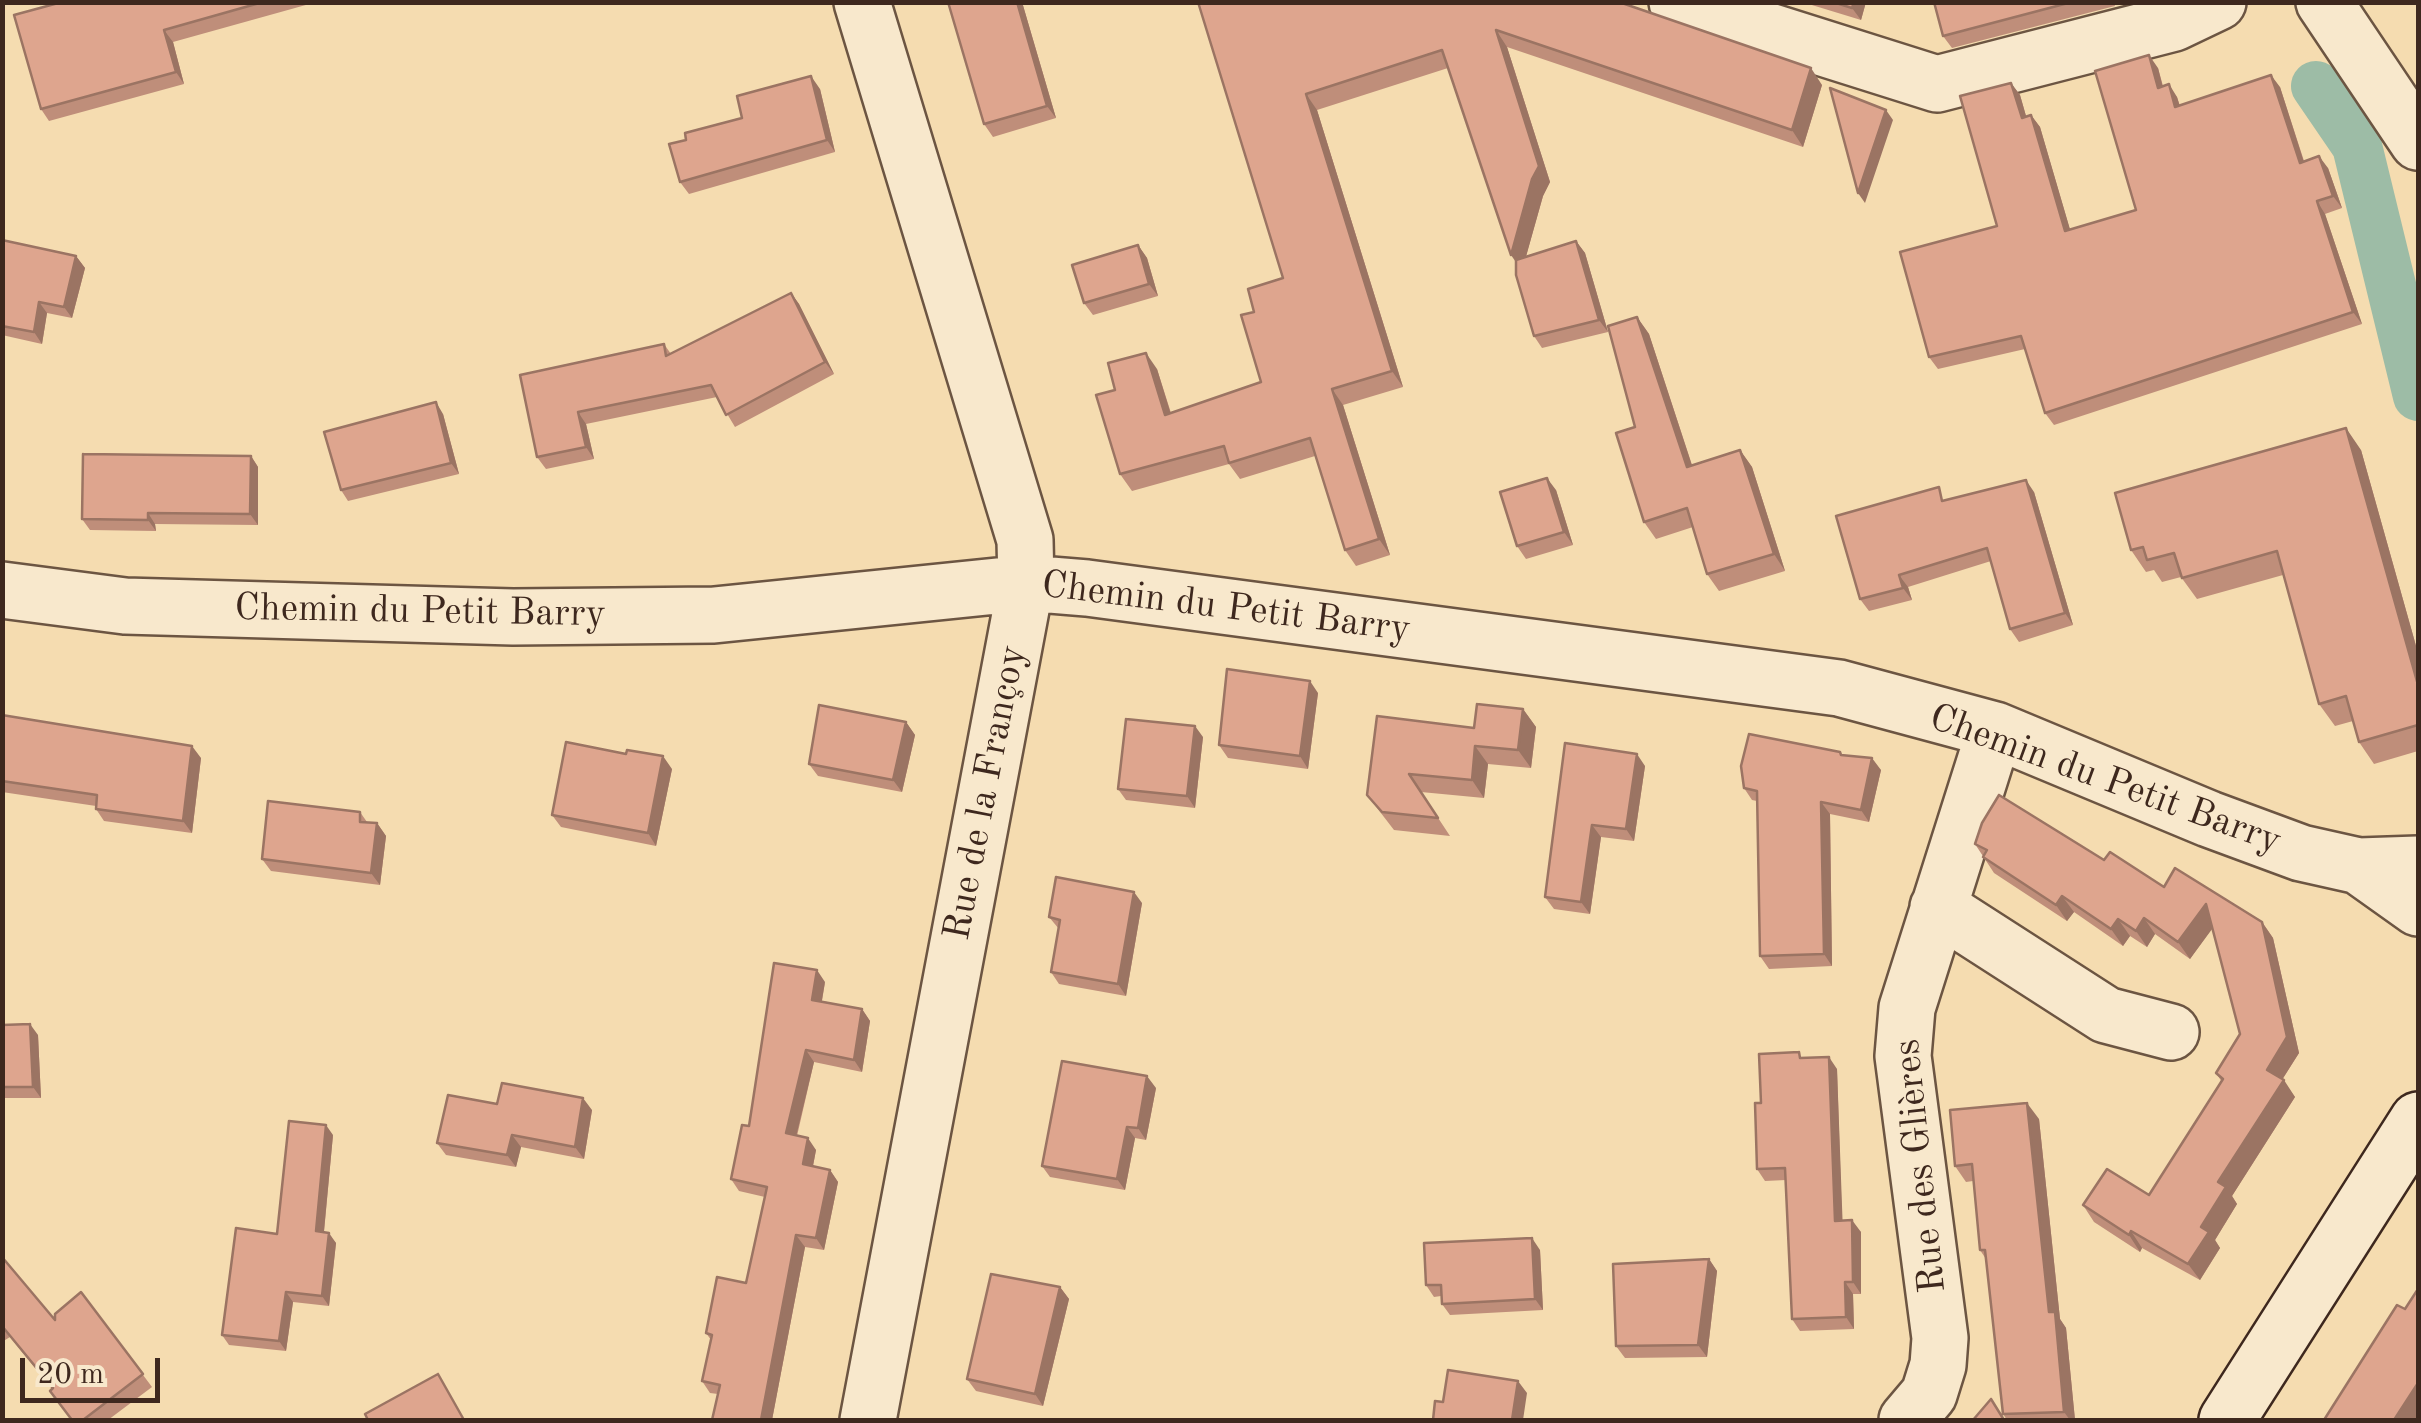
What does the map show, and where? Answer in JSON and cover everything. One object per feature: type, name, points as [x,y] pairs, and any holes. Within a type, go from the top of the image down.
[{"type":"street","name":"Rue de la Françoy","points":[[862,2],[1026,540],[1026,583],[868,1420]]},
{"type":"street","points":[[1678,2],[1937,84],[2174,24],[2218,2]]},
{"type":"street","points":[[2324,2],[2418,142]]},
{"type":"street","name":"Chemin du Petit Barry","points":[[2,590],[126,606],[549,616],[714,615],[1026,583],[1087,588],[1839,688],[1994,730],[2302,853],[2360,866],[2418,864]]},
{"type":"street","name":"Rue des Glières","points":[[1907,1420],[1929,1394],[1938,1365],[1940,1338],[1904,1056],[1907,1008],[1994,730]]},
{"type":"street","points":[[2360,866],[2418,908]]},
{"type":"street","points":[[1938,908],[2106,1015],[2171,1032]]},
{"type":"street","points":[[2227,1420],[2418,1120]]},
{"type":"building","points":[[62,2],[263,2],[164,30],[176,72],[41,109],[14,15]]},
{"type":"building","points":[[948,2],[1017,2],[1047,106],[984,124]]},
{"type":"building","points":[[1198,2],[1619,2],[1811,68],[1792,130],[1496,30],[1539,166],[1511,255],[1442,50],[1306,94],[1392,371],[1332,389],[1379,539],[1345,550],[1310,438],[1229,463],[1224,446],[1120,474],[1096,395],[1115,390],[1108,363],[1146,353],[1165,415],[1261,382],[1241,315],[1254,312],[1248,289],[1283,278]]},
{"type":"building","points":[[1833,2],[1854,2],[1852,8]]},
{"type":"building","points":[[1934,2],[2072,2],[1943,36]]},
{"type":"building","points":[[2149,55],[2158,88],[2169,84],[2175,107],[2271,75],[2300,163],[2319,156],[2333,196],[2317,201],[2353,312],[2045,413],[2021,336],[1929,357],[1900,252],[1997,226],[1960,96],[2011,83],[2022,118],[2031,115],[2065,231],[2136,210],[2095,71]]},
{"type":"building","points":[[811,76],[827,140],[680,182],[669,144],[686,140],[685,133],[742,118],[737,96]]},
{"type":"building","points":[[1830,88],[1886,110],[1858,193]]},
{"type":"building","points":[[2,240],[76,256],[64,307],[39,302],[34,332],[2,326]]},
{"type":"building","points":[[1576,241],[1599,320],[1534,336],[1516,275],[1516,260]]},
{"type":"building","points":[[1138,245],[1149,284],[1084,303],[1072,265]]},
{"type":"building","points":[[791,293],[825,362],[726,415],[711,385],[578,412],[586,447],[537,457],[520,375],[664,344],[666,356]]},
{"type":"building","points":[[1637,317],[1687,467],[1740,450],[1774,554],[1707,574],[1687,508],[1644,522],[1616,433],[1635,427],[1608,326]]},
{"type":"building","points":[[436,402],[451,463],[341,490],[324,432]]},
{"type":"building","points":[[2346,428],[2418,685],[2418,725],[2359,742],[2346,696],[2319,704],[2277,551],[2182,578],[2174,553],[2147,560],[2143,547],[2131,550],[2115,493]]},
{"type":"building","points":[[83,454],[251,456],[250,514],[148,513],[148,520],[82,519]]},
{"type":"building","points":[[1547,478],[1564,532],[1517,546],[1500,492]]},
{"type":"building","points":[[2026,480],[2065,613],[2010,629],[1987,548],[1899,575],[1903,588],[1860,599],[1836,516],[1939,487],[1942,501]]},
{"type":"building","points":[[1227,669],[1310,681],[1300,756],[1219,745]]},
{"type":"building","points":[[1477,704],[1523,709],[1518,750],[1475,746],[1472,780],[1409,774],[1438,818],[1382,812],[1367,795],[1377,716],[1474,728]]},
{"type":"building","points":[[819,705],[906,722],[893,780],[809,764]]},
{"type":"building","points":[[2,715],[192,746],[183,821],[96,809],[97,795],[2,781]]},
{"type":"building","points":[[1126,719],[1195,726],[1187,796],[1118,789]]},
{"type":"building","points":[[1749,734],[1872,758],[1861,810],[1821,802],[1824,954],[1760,956],[1757,791],[1744,788],[1741,766]]},
{"type":"building","points":[[566,742],[626,754],[627,750],[663,756],[648,833],[552,815]]},
{"type":"building","points":[[1565,743],[1637,754],[1626,829],[1592,825],[1581,902],[1545,897]]},
{"type":"building","points":[[1999,795],[2104,860],[2110,852],[2164,887],[2175,868],[2262,922],[2287,1037],[2267,1070],[2284,1080],[2218,1182],[2226,1187],[2201,1227],[2209,1232],[2188,1264],[2131,1231],[2129,1235],[2083,1205],[2107,1169],[2149,1195],[2223,1079],[2216,1073],[2240,1034],[2206,904],[2178,942],[2144,918],[2136,931],[2118,919],[2111,929],[2062,896],[2056,905],[1983,857],[1987,850],[1975,844]]},
{"type":"building","points":[[268,801],[360,812],[360,822],[377,823],[371,873],[262,859]]},
{"type":"building","points":[[1056,877],[1134,892],[1118,984],[1051,972],[1060,920],[1049,917]]},
{"type":"building","points":[[774,963],[817,970],[812,1000],[862,1009],[854,1060],[806,1050],[786,1133],[808,1138],[803,1164],[830,1170],[816,1238],[796,1235],[761,1420],[712,1420],[720,1385],[702,1381],[712,1335],[706,1333],[717,1277],[746,1283],[767,1187],[731,1179],[742,1125],[749,1126]]},
{"type":"building","points":[[30,1024],[33,1087],[2,1087],[2,1025]]},
{"type":"building","points":[[1799,1052],[1800,1058],[1829,1057],[1835,1221],[1852,1220],[1853,1282],[1845,1282],[1846,1317],[1792,1319],[1785,1168],[1757,1169],[1755,1103],[1761,1103],[1759,1054]]},
{"type":"building","points":[[1062,1061],[1147,1076],[1138,1128],[1127,1127],[1117,1179],[1042,1166]]},
{"type":"building","points":[[502,1083],[583,1098],[575,1147],[512,1135],[507,1155],[437,1143],[448,1095],[497,1104]]},
{"type":"building","points":[[2027,1103],[2049,1312],[2055,1312],[2064,1412],[2003,1414],[1972,1164],[1955,1166],[1950,1110]]},
{"type":"building","points":[[289,1121],[326,1125],[316,1231],[329,1233],[322,1296],[286,1292],[279,1341],[222,1335],[236,1228],[277,1234]]},
{"type":"building","points":[[1532,1238],[1535,1299],[1442,1304],[1441,1285],[1426,1285],[1424,1243]]},
{"type":"building","points":[[2,1257],[55,1320],[55,1314],[81,1292],[143,1374],[83,1420],[72,1420],[50,1391],[53,1388],[2,1326]]},
{"type":"building","points":[[1709,1259],[1698,1345],[1616,1346],[1613,1264]]},
{"type":"building","points":[[991,1274],[1060,1287],[1035,1394],[967,1379]]},
{"type":"building","points":[[2418,1289],[2418,1383],[2394,1420],[2324,1420],[2397,1305],[2405,1309]]},
{"type":"building","points":[[1448,1370],[1518,1381],[1512,1420],[1433,1420],[1435,1401],[1443,1402]]},
{"type":"building","points":[[438,1374],[464,1420],[368,1420],[365,1414]]},
{"type":"building","points":[[1991,1399],[2004,1420],[1973,1420]]},
{"type":"waterway","points":[[2316,86],[2357,146],[2418,396]]}]
